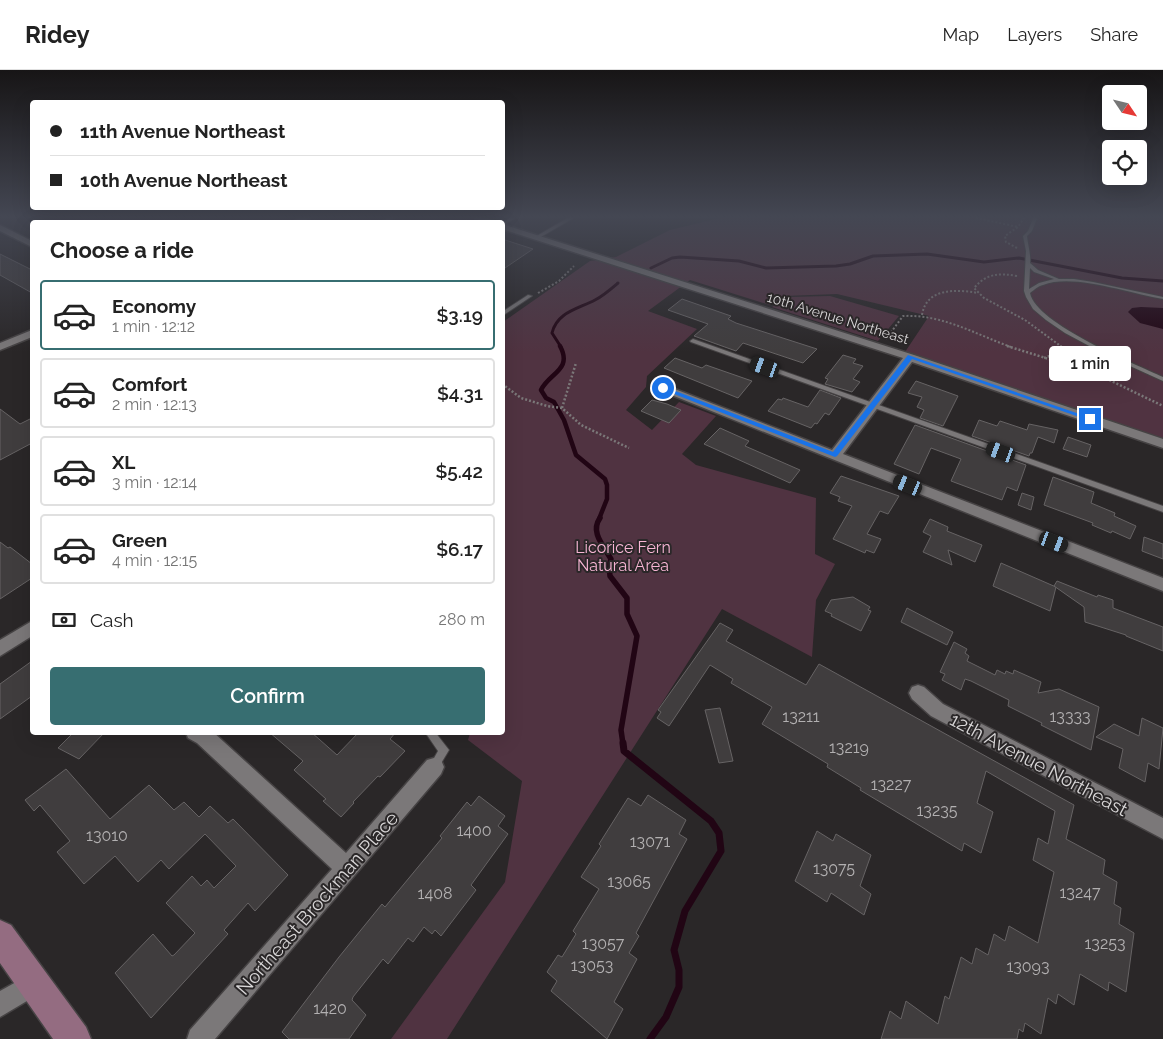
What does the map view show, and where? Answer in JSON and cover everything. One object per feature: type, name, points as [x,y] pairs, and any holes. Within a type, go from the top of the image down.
[{"type":"main road","points":[[0,936],[74,1039]]},
{"type":"street","name":"10th Avenue Northeast","points":[[613,261],[880,347],[1163,444]]},
{"type":"street","points":[[0,347],[30,334]]},
{"type":"street","points":[[835,455],[910,357]]},
{"type":"street","points":[[663,388],[1163,585]]},
{"type":"street","points":[[0,649],[30,629]]},
{"type":"street","name":"12th Avenue Northeast","points":[[918,692],[937,710],[1163,829]]},
{"type":"street","points":[[200,735],[347,869]]},
{"type":"street","name":"Northeast Brockman Place","points":[[199,1039],[434,768]]},
{"type":"street","points":[[0,1005],[34,984]]},
{"type":"lane","points":[[1027,262],[1036,271],[1059,280]]},
{"type":"lane","points":[[1027,262],[1025,280],[1028,296],[1038,311],[1054,323],[1095,346],[1163,379]]},
{"type":"lane","points":[[1028,292],[1041,282],[1059,280],[1086,283],[1163,298]]},
{"type":"lane","points":[[505,313],[530,296]]},
{"type":"lane","points":[[693,341],[1163,509]]},
{"type":"lane","points":[[432,735],[444,750],[434,768]]},
{"type":"path","points":[[530,296],[542,292],[559,281],[574,266]]},
{"type":"path","points":[[1020,277],[990,274],[984,276],[974,288],[984,298],[1025,320],[1098,374],[1163,406]]},
{"type":"path","points":[[922,315],[922,307],[926,300],[946,290],[980,294]]},
{"type":"path","points":[[880,347],[903,316],[922,315],[965,328],[999,344],[1098,374]]},
{"type":"path","points":[[1044,358],[1054,354],[1058,346]]},
{"type":"path","points":[[562,408],[576,363]]},
{"type":"path","points":[[505,386],[521,398],[547,406],[562,408],[581,425],[629,448]]},
{"type":"green space","name":"Licorice Fern Natural Area","points":[[590,261],[1163,261],[1163,440],[905,352],[929,316],[837,294],[784,296],[770,305],[690,280],[648,311],[697,329],[647,376],[646,387],[626,410],[652,430],[679,402],[716,416],[682,454],[696,465],[816,498],[815,554],[835,564],[816,600],[812,657],[722,609],[447,1039],[391,1039],[505,882],[522,781],[468,740],[469,735],[505,735],[505,321]]},
{"type":"green space","points":[[830,296],[899,316],[878,341],[772,307],[787,297]]},
{"type":"shaded area","points":[[1132,308],[1163,308],[1163,329],[1140,323],[1128,312]]},
{"type":"building","points":[[0,261],[14,261],[30,269],[30,292],[0,275]]},
{"type":"building","points":[[505,261],[515,261],[505,268]]},
{"type":"building","points":[[682,299],[731,316],[728,319],[736,323],[817,349],[803,363],[743,343],[736,351],[694,336],[708,324],[668,310]]},
{"type":"building","points":[[843,355],[856,359],[853,363],[863,366],[853,379],[860,382],[852,392],[825,384],[828,379],[825,378]]},
{"type":"building","points":[[675,358],[702,368],[706,365],[752,381],[738,398],[664,368]]},
{"type":"building","points":[[916,381],[958,396],[943,426],[920,418],[924,410],[917,407],[922,397],[908,393]]},
{"type":"building","points":[[820,390],[841,398],[829,415],[825,413],[817,424],[815,423],[811,428],[768,411],[778,399],[782,400],[783,398],[808,407]]},
{"type":"building","points":[[652,400],[681,410],[669,423],[641,411]]},
{"type":"building","points":[[0,409],[20,424],[30,419],[30,444],[0,460]]},
{"type":"building","points":[[979,420],[997,426],[1000,421],[1027,430],[1029,424],[1058,430],[1054,443],[1038,437],[1029,456],[972,436]]},
{"type":"building","points":[[915,425],[1026,465],[1017,491],[1007,487],[1002,500],[951,481],[961,459],[931,448],[919,474],[894,464]]},
{"type":"building","points":[[720,428],[749,441],[745,446],[800,470],[790,483],[704,444]]},
{"type":"building","points":[[1068,437],[1091,445],[1087,457],[1063,449]]},
{"type":"building","points":[[841,476],[899,496],[888,514],[880,511],[867,534],[881,539],[874,553],[866,550],[865,553],[833,539],[852,506],[838,501],[840,497],[830,493]]},
{"type":"building","points":[[1053,477],[1094,492],[1091,503],[1115,513],[1114,516],[1136,526],[1130,539],[1044,505]]},
{"type":"building","points":[[1022,493],[1034,497],[1031,510],[1018,505]]},
{"type":"building","points":[[930,519],[948,527],[947,531],[982,545],[975,562],[948,550],[952,565],[923,552],[931,536],[923,532]]},
{"type":"building","points":[[1144,537],[1163,544],[1163,559],[1142,551]]},
{"type":"building","points":[[0,542],[8,548],[10,547],[30,562],[30,579],[0,599]]},
{"type":"building","points":[[1001,563],[1056,587],[1050,611],[993,586]]},
{"type":"building","points":[[1057,581],[1097,597],[1098,595],[1113,600],[1113,608],[1163,627],[1163,651],[1126,635],[1085,622],[1084,607],[1054,586]]},
{"type":"building","points":[[853,597],[870,607],[868,610],[871,611],[861,631],[825,611],[831,600]]},
{"type":"building","points":[[907,608],[953,632],[947,645],[901,622]]},
{"type":"building","points":[[720,623],[733,630],[726,641],[806,685],[819,664],[1074,805],[1066,839],[1105,860],[1103,874],[1117,882],[1114,904],[1121,908],[1119,924],[1134,933],[1126,992],[1109,982],[1108,991],[1080,974],[1074,1005],[1058,994],[1056,1004],[1048,998],[1041,1034],[1025,1023],[1023,1032],[1019,1029],[1017,1039],[881,1039],[890,1011],[901,1019],[906,1001],[938,1024],[945,996],[949,999],[961,957],[972,964],[976,948],[988,955],[994,934],[1005,941],[1009,926],[1038,943],[1054,872],[1033,860],[1038,838],[1048,844],[1055,811],[986,771],[977,803],[993,812],[981,853],[964,843],[962,851],[860,790],[861,788],[827,767],[828,764],[762,724],[772,707],[731,683],[733,679],[710,665],[669,726],[657,718],[661,712],[658,710]]},
{"type":"building","points":[[954,642],[967,649],[965,653],[969,656],[967,661],[995,675],[997,670],[1005,674],[1006,671],[1013,674],[1014,670],[1041,682],[1038,693],[1059,689],[1099,707],[1091,750],[1041,725],[1042,723],[1008,706],[1009,700],[971,681],[965,679],[961,690],[942,680],[945,674],[940,672]]},
{"type":"building","points":[[30,662],[30,697],[0,719],[0,684]]},
{"type":"building","points":[[720,708],[733,761],[719,763],[705,710]]},
{"type":"building","points":[[1142,718],[1163,728],[1159,769],[1148,763],[1145,782],[1119,768],[1123,749],[1096,737],[1114,724],[1139,736]]},
{"type":"building","points":[[71,735],[102,735],[79,759],[58,748]]},
{"type":"building","points":[[273,735],[314,735],[337,755],[356,735],[393,735],[390,739],[405,751],[380,777],[378,776],[341,817],[323,801],[326,799],[294,770],[303,761]]},
{"type":"building","points":[[66,769],[110,819],[149,785],[174,810],[184,802],[199,817],[210,806],[228,823],[233,819],[288,875],[255,911],[248,903],[224,930],[228,934],[151,1018],[115,973],[153,934],[172,956],[174,955],[195,933],[166,903],[192,876],[201,886],[207,880],[214,888],[236,866],[205,834],[169,869],[161,860],[138,882],[115,856],[84,884],[57,852],[70,841],[40,805],[34,811],[25,800]]},
{"type":"building","points":[[648,795],[686,820],[679,834],[687,839],[636,933],[639,936],[629,953],[637,959],[614,1002],[623,1009],[607,1039],[551,991],[557,981],[547,972],[558,955],[562,957],[576,934],[573,931],[599,889],[581,877],[601,846],[599,844],[628,798],[641,806]]},
{"type":"building","points":[[479,796],[505,816],[498,826],[508,834],[471,885],[476,890],[441,936],[435,930],[432,934],[424,927],[413,942],[408,938],[388,964],[383,959],[353,997],[352,1000],[366,1015],[349,1039],[289,1039],[282,1032],[339,957],[382,904],[385,907],[442,838],[440,836],[467,802],[471,806]]},
{"type":"building","points":[[817,831],[833,841],[836,834],[871,855],[860,886],[871,894],[864,915],[831,893],[827,902],[795,881]]},
{"type":"waterway","points":[[651,268],[665,261]]},
{"type":"waterway","points":[[740,261],[766,268],[836,266],[858,261]]},
{"type":"waterway","points":[[978,261],[991,261]]},
{"type":"waterway","points":[[1036,261],[1122,278],[1163,281]]},
{"type":"waterway","points":[[561,347],[552,333],[558,320],[569,312],[595,300],[618,283]]},
{"type":"waterway","points":[[560,346],[564,361],[562,366],[541,390],[546,398],[554,402],[564,420],[576,455],[605,479],[607,499],[599,519]]},
{"type":"waterway","points":[[600,518],[596,528],[601,544],[611,559],[609,566],[610,576],[627,598],[627,614],[637,636],[621,730],[623,744]]},
{"type":"waterway","points":[[623,743],[624,751],[711,821],[719,833],[721,851],[685,911],[674,950],[679,970],[679,987],[666,1017],[650,1039]]},
{"type":"route","points":[[663,388],[835,455],[910,357],[1090,419]]}]
